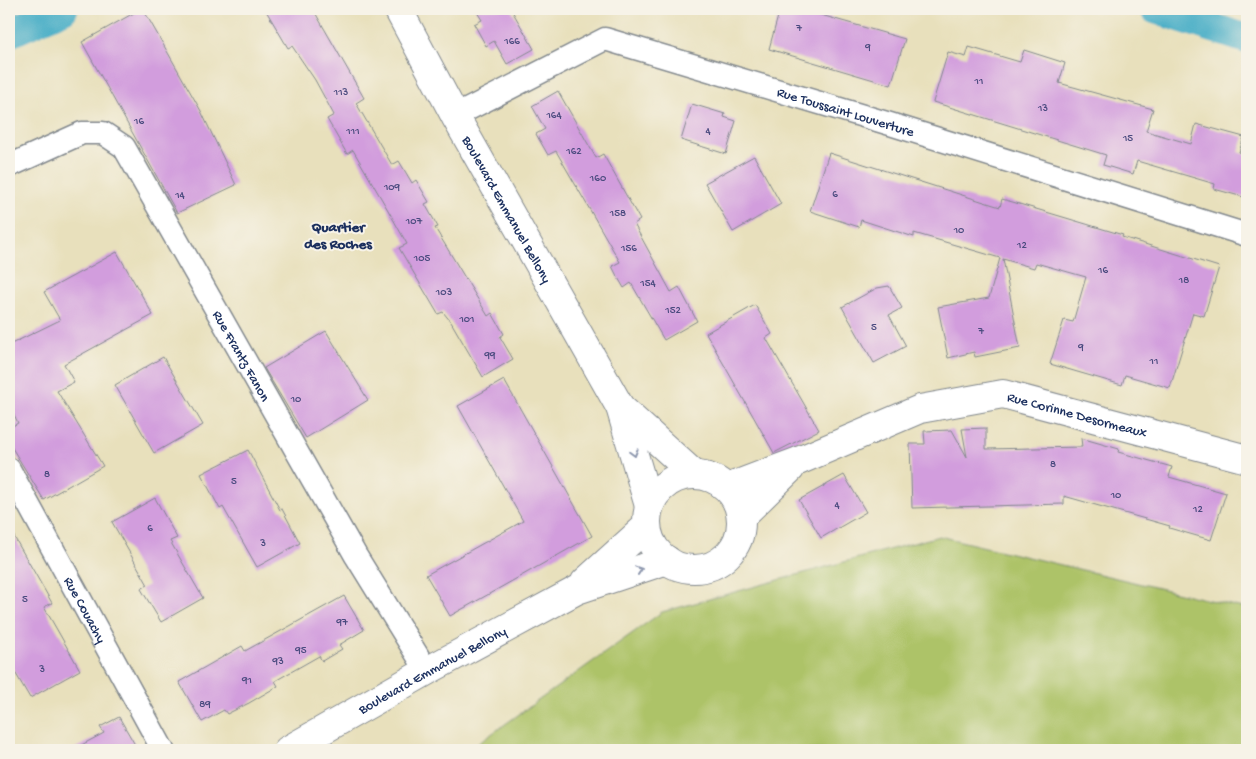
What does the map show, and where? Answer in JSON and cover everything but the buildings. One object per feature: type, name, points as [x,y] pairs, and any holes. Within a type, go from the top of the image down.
[{"type":"street","name":"Boulevard Emmanuel Bellony","points":[[398,9],[455,116],[620,406],[648,516],[577,590]]},
{"type":"street","name":"Rue Toussaint Louverture","points":[[455,116],[606,39],[890,124],[1247,236]]},
{"type":"street","name":"Rue Frantz Fanon","points":[[9,166],[82,133],[102,133],[124,147],[356,556],[427,671]]},
{"type":"street","name":"Rue Corinne Desormeaux","points":[[727,488],[796,462],[920,409],[1003,394],[1247,460]]},
{"type":"street","name":"Boulevard Emmanuel Bellony","points":[[620,406],[695,475]]},
{"type":"street","name":"Rue Corinne Desormeaux","points":[[741,517],[796,462]]},
{"type":"street","name":"Rue Couachy","points":[[9,469],[164,750]]},
{"type":"street","points":[[695,475],[712,478],[727,488],[737,502],[741,517],[740,532],[735,546],[725,557],[707,567],[686,568],[667,560],[653,546],[648,516],[660,489],[677,478],[695,475]]},
{"type":"street","name":"Boulevard Emmanuel Bellony","points":[[288,750],[427,671],[577,590],[667,560]]},
{"type":"green space","points":[[939,536],[1247,609],[1247,750],[469,750],[662,612]]},
{"type":"waterway","points":[[9,33],[63,9]]},
{"type":"waterway","points":[[1155,9],[1247,39]]},
{"type":"district","name":"Quartier des Roches","points":[[338,234]]}]
